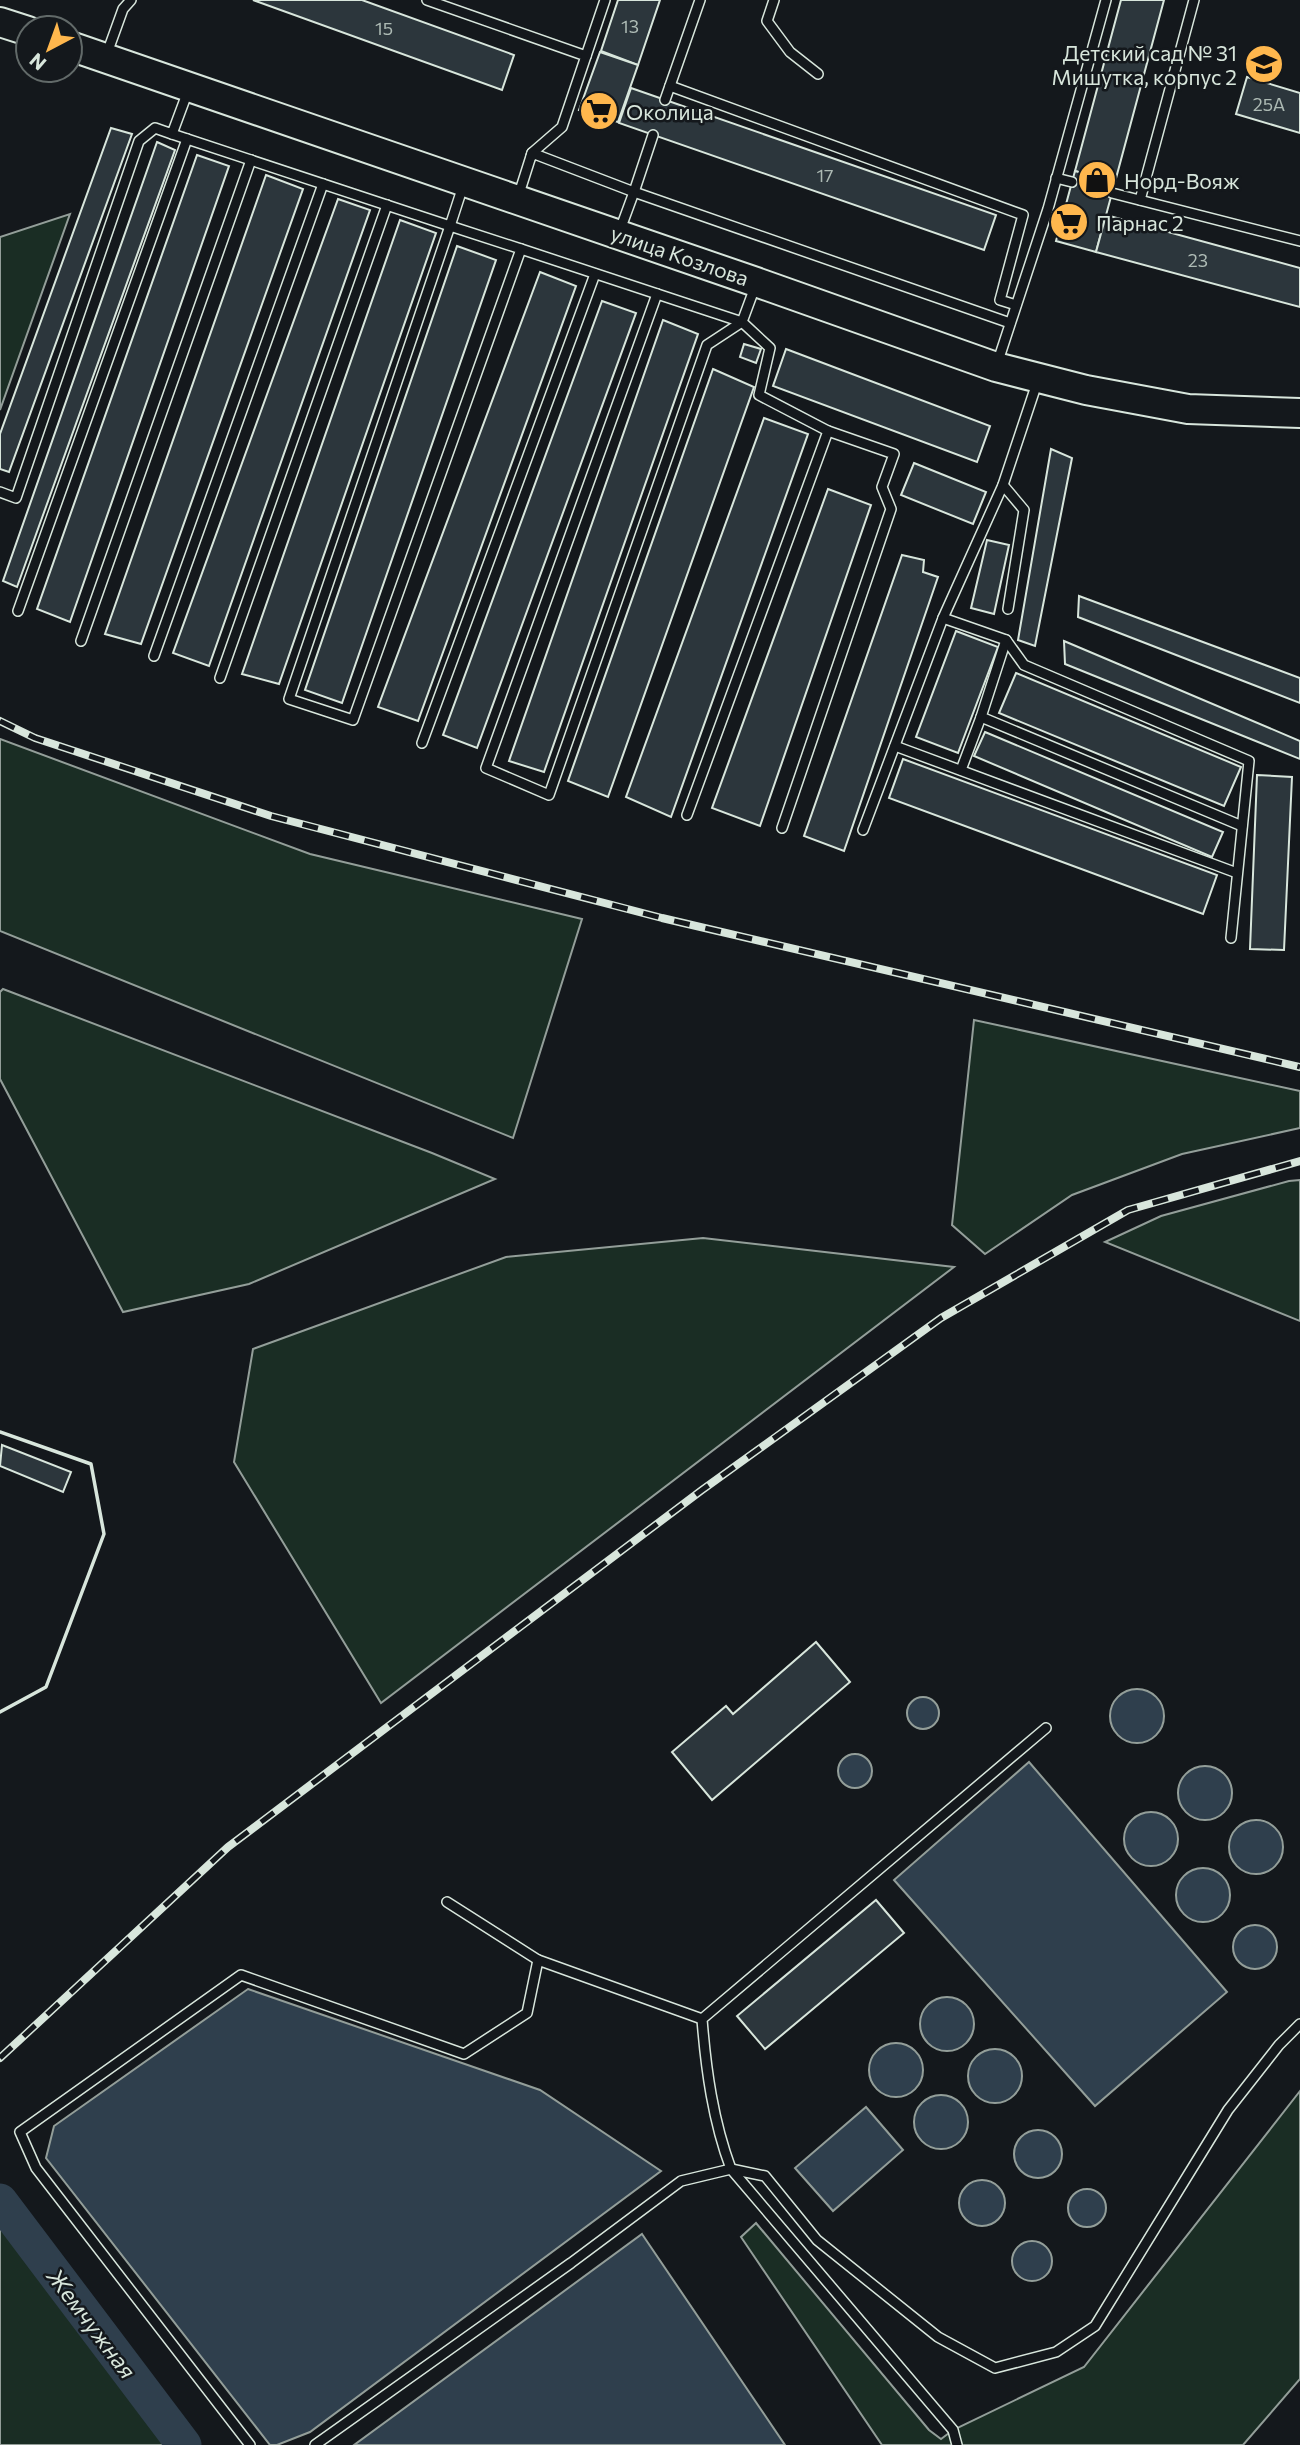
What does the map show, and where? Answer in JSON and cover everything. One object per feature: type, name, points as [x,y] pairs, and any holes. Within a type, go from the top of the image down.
[{"type":"main road","name":"улица Козлова","points":[[84,51],[619,234],[996,367],[1086,390],[1188,409],[1300,413]]},
{"type":"lane","points":[[106,58],[123,9],[131,0]]},
{"type":"lane","points":[[427,0],[586,55]]},
{"type":"lane","points":[[518,199],[532,153],[562,127],[605,0]]},
{"type":"lane","points":[[666,100],[700,0]]},
{"type":"lane","points":[[774,0],[767,21],[790,52],[818,74]]},
{"type":"lane","points":[[996,367],[1048,209],[1106,0]]},
{"type":"lane","points":[[1140,200],[1194,0]]},
{"type":"lane","points":[[670,86],[1024,215],[1000,300],[1016,305]]},
{"type":"lane","points":[[172,134],[189,87]]},
{"type":"lane","points":[[0,492],[16,498],[139,141],[155,128],[742,322],[770,348],[759,395],[828,431],[894,454],[882,487],[891,509],[782,828]]},
{"type":"lane","points":[[619,234],[653,135]]},
{"type":"lane","points":[[18,611],[187,139]]},
{"type":"lane","points":[[532,153],[634,192],[1010,323]]},
{"type":"lane","points":[[81,641],[251,160]]},
{"type":"lane","points":[[1056,178],[1072,182]]},
{"type":"lane","points":[[464,181],[289,699],[353,720],[521,249]]},
{"type":"lane","points":[[154,656],[323,184]]},
{"type":"lane","points":[[1112,193],[1300,241]]},
{"type":"lane","points":[[220,678],[387,205]]},
{"type":"lane","points":[[422,743],[595,274]]},
{"type":"lane","points":[[657,294],[486,768],[549,795],[707,345],[742,322],[756,282]]},
{"type":"lane","points":[[863,830],[943,618],[1003,485],[1039,378]]},
{"type":"lane","points":[[687,815],[828,431]]},
{"type":"lane","points":[[1003,485],[1024,510],[1008,609]]},
{"type":"lane","points":[[943,618],[1006,640],[1024,664],[1249,761],[1231,938]]},
{"type":"lane","points":[[961,770],[1006,640]]},
{"type":"lane","points":[[981,717],[1242,826]]},
{"type":"lane","points":[[895,746],[1237,873]]},
{"type":"lane","points":[[702,2019],[1046,1728]]},
{"type":"lane","points":[[447,1902],[538,1960],[702,2019]]},
{"type":"lane","points":[[250,2445],[36,2168],[20,2132],[242,1975],[464,2054],[527,2013],[538,1960]]},
{"type":"lane","points":[[702,2019],[706,2071],[721,2141],[732,2169],[953,2430],[957,2445]]},
{"type":"lane","points":[[315,2445],[571,2263],[681,2181],[732,2169],[765,2176],[817,2240],[938,2337],[995,2368],[1056,2352],[1096,2326],[1228,2110],[1279,2045],[1300,2024]]},
{"type":"green space","points":[[70,214],[0,410],[0,237]]},
{"type":"green space","points":[[0,739],[310,854],[582,919],[513,1138],[0,931]]},
{"type":"green space","points":[[3,989],[495,1179],[249,1284],[123,1312],[0,1079],[0,992]]},
{"type":"green space","points":[[974,1020],[1300,1091],[1300,1128],[1182,1154],[1072,1195],[985,1254],[952,1225]]},
{"type":"green space","points":[[1300,1180],[1300,1321],[1105,1242],[1161,1216]]},
{"type":"green space","points":[[703,1238],[954,1267],[381,1703],[234,1462],[253,1349],[506,1257]]},
{"type":"green space","points":[[1300,2091],[1300,2379],[1243,2445],[882,2445],[741,2237],[756,2223],[929,2430],[941,2439],[953,2430],[1084,2367]]},
{"type":"green space","points":[[0,2223],[165,2445],[0,2445]]},
{"type":"water","points":[[1137,1689],[1156,1697],[1164,1716],[1156,1735],[1137,1743],[1118,1735],[1110,1716],[1118,1697]]},
{"type":"water","points":[[923,1697],[934,1702],[939,1713],[934,1724],[923,1729],[912,1724],[907,1713],[912,1702]]},
{"type":"water","points":[[855,1754],[867,1759],[872,1771],[867,1783],[855,1788],[843,1783],[838,1771],[843,1759]]},
{"type":"water","points":[[1029,1762],[1227,1992],[1095,2106],[894,1880]]},
{"type":"water","points":[[1210,1766],[1220,1770],[1228,1778],[1232,1793],[1228,1808],[1220,1816],[1200,1820],[1190,1816],[1182,1808],[1178,1788],[1182,1778],[1190,1770]]},
{"type":"water","points":[[1151,1812],[1170,1820],[1178,1839],[1170,1858],[1151,1866],[1132,1858],[1124,1839],[1132,1820]]},
{"type":"water","points":[[1256,1820],[1275,1828],[1283,1847],[1275,1866],[1256,1874],[1237,1866],[1229,1847],[1237,1828]]},
{"type":"water","points":[[1203,1868],[1222,1876],[1230,1895],[1222,1914],[1203,1922],[1184,1914],[1176,1895],[1184,1876]]},
{"type":"water","points":[[1255,1925],[1271,1931],[1277,1947],[1271,1963],[1255,1969],[1239,1963],[1233,1947],[1239,1931]]},
{"type":"water","points":[[248,1989],[540,2090],[661,2171],[310,2432],[277,2445],[270,2445],[46,2158],[54,2126]]},
{"type":"water","points":[[947,1997],[966,2005],[974,2024],[966,2043],[947,2051],[928,2043],[920,2024],[928,2005]]},
{"type":"water","points":[[896,2043],[915,2051],[923,2070],[915,2089],[896,2097],[877,2089],[869,2070],[877,2051]]},
{"type":"water","points":[[1000,2049],[1010,2053],[1018,2061],[1022,2076],[1018,2091],[1010,2099],[990,2103],[980,2099],[972,2091],[968,2071],[972,2061],[980,2053]]},
{"type":"water","points":[[941,2095],[960,2103],[968,2122],[960,2141],[941,2149],[922,2141],[914,2122],[922,2103]]},
{"type":"water","points":[[866,2107],[903,2150],[833,2211],[795,2168]]},
{"type":"water","points":[[1038,2130],[1047,2131],[1055,2137],[1061,2145],[1061,2163],[1055,2171],[1047,2177],[1038,2178],[1029,2177],[1021,2171],[1015,2163],[1014,2154],[1015,2145],[1021,2137],[1029,2131]]},
{"type":"water","points":[[982,2180],[991,2181],[998,2187],[1004,2194],[1004,2212],[998,2219],[991,2225],[982,2226],[973,2225],[966,2219],[960,2212],[959,2203],[960,2194],[966,2187],[973,2181]]},
{"type":"water","points":[[1087,2189],[1100,2195],[1106,2208],[1100,2221],[1087,2227],[1074,2221],[1068,2208],[1074,2195]]},
{"type":"water","points":[[642,2234],[785,2445],[354,2445]]},
{"type":"water","points":[[1032,2241],[1040,2242],[1046,2247],[1051,2253],[1051,2269],[1046,2275],[1040,2280],[1032,2281],[1024,2280],[1018,2275],[1013,2269],[1012,2261],[1013,2253],[1018,2247],[1024,2242]]},
{"type":"building","points":[[253,0],[362,0],[514,55],[502,90]]},
{"type":"building","points":[[618,0],[660,0],[638,65],[601,51]]},
{"type":"building","points":[[1121,0],[1164,0],[1115,182],[1075,171]]},
{"type":"building","points":[[600,52],[638,65],[618,122],[579,110]]},
{"type":"building","points":[[1247,77],[1300,93],[1300,133],[1236,114]]},
{"type":"building","points":[[631,88],[996,215],[984,250],[619,123]]},
{"type":"building","points":[[111,128],[132,134],[9,472],[0,469],[0,434]]},
{"type":"building","points":[[157,142],[175,150],[17,587],[3,581]]},
{"type":"building","points":[[197,155],[229,166],[70,622],[37,609]]},
{"type":"building","points":[[1075,171],[1115,182],[1096,252],[1056,241]]},
{"type":"building","points":[[266,175],[303,189],[141,644],[105,634]]},
{"type":"building","points":[[338,199],[370,210],[209,666],[173,653]]},
{"type":"building","points":[[1106,215],[1300,268],[1300,307],[1096,252]]},
{"type":"building","points":[[400,220],[436,233],[279,684],[242,674]]},
{"type":"building","points":[[457,246],[496,260],[342,703],[305,690]]},
{"type":"building","points":[[540,272],[576,286],[418,721],[378,707]]},
{"type":"building","points":[[602,301],[636,313],[477,748],[443,735]]},
{"type":"building","points":[[663,320],[698,334],[544,772],[509,761]]},
{"type":"building","points":[[744,344],[761,349],[756,363],[740,357]]},
{"type":"building","points":[[786,349],[990,426],[977,462],[773,386]]},
{"type":"building","points":[[713,369],[754,387],[608,797],[568,781]]},
{"type":"building","points":[[764,418],[808,434],[671,817],[626,797]]},
{"type":"building","points":[[1051,449],[1072,458],[1035,646],[1018,640]]},
{"type":"building","points":[[914,463],[986,492],[973,524],[901,495]]},
{"type":"building","points":[[828,489],[871,505],[760,826],[712,808]]},
{"type":"building","points":[[987,540],[1009,545],[994,614],[971,608]]},
{"type":"building","points":[[902,555],[924,560],[923,572],[938,577],[844,851],[804,836]]},
{"type":"building","points":[[1079,596],[1300,678],[1300,703],[1078,617]]},
{"type":"building","points":[[956,631],[998,647],[958,753],[916,737]]},
{"type":"building","points":[[1064,641],[1300,741],[1300,759],[1065,664]]},
{"type":"building","points":[[1016,673],[1241,767],[1224,806],[999,713]]},
{"type":"building","points":[[985,732],[1223,832],[1212,857],[974,756]]},
{"type":"building","points":[[903,759],[1217,875],[1203,914],[889,798]]},
{"type":"building","points":[[1257,775],[1292,777],[1284,950],[1250,949]]},
{"type":"building","points":[[2,1445],[71,1472],[63,1492],[0,1466]]},
{"type":"building","points":[[816,1642],[850,1682],[712,1800],[672,1752],[726,1706],[733,1714]]},
{"type":"building","points":[[876,1900],[904,1933],[765,2049],[737,2016]]},
{"type":"waterway","name":"Жемчужная","points":[[0,2201],[184,2445]]},
{"type":"railway","points":[[0,721],[35,738],[271,816],[662,918],[1300,1067]]},
{"type":"railway","points":[[0,2058],[228,1847],[702,1490],[941,1318],[1128,1210],[1300,1161]]},
{"type":"wall","points":[[0,1432],[91,1464],[104,1534],[46,1687],[0,1712]]},
{"type":"place","name":"Детский сад № 31 Мишутка, корпус 2","points":[[1264,64]]},
{"type":"place","name":"Околица","points":[[599,111]]},
{"type":"place","name":"Норд-Вояж","points":[[1097,180]]},
{"type":"place","name":"Парнас 2","points":[[1069,222]]}]
